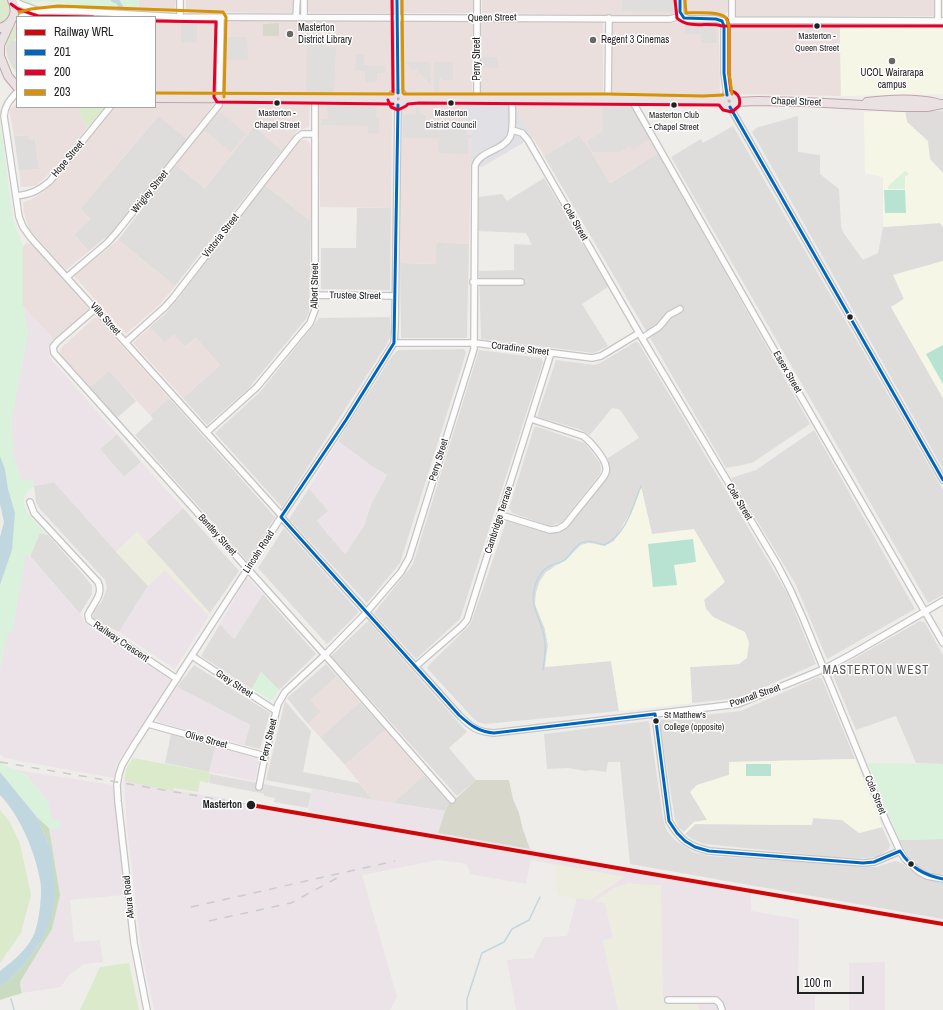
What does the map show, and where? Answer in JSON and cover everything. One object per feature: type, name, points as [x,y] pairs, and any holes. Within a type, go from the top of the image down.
[{"type":"highway","points":[[12,0],[15,6],[15,12],[13,20],[0,45],[0,57],[8,76],[16,86]]},
{"type":"highway","points":[[0,28],[13,20]]},
{"type":"highway","points":[[156,98],[220,97],[512,100],[608,99],[703,101],[725,98],[725,106],[732,104]]},
{"type":"highway","name":"Chapel Street","points":[[732,104],[757,101],[857,104],[877,107],[927,107],[942,104]]},
{"type":"street","name":"Queen Street","points":[[12,0],[39,11],[220,17],[670,19],[681,16],[688,19],[716,19],[722,21],[941,21]]},
{"type":"street","points":[[180,0],[180,16]]},
{"type":"street","points":[[296,17],[297,0]]},
{"type":"street","points":[[304,0],[304,17]]},
{"type":"street","name":"Lincoln Road","points":[[118,782],[122,765],[346,420],[394,343],[398,0]]},
{"type":"street","name":"Perry Street","points":[[477,99],[478,0]]},
{"type":"street","points":[[680,0],[681,16]]},
{"type":"street","points":[[732,0],[732,20]]},
{"type":"street","points":[[938,0],[941,21]]},
{"type":"street","name":"Queen Street","points":[[24,16],[39,11]]},
{"type":"street","points":[[220,17],[220,97]]},
{"type":"street","points":[[608,18],[608,99]]},
{"type":"street","points":[[722,21],[724,31],[725,98]]},
{"type":"street","name":"Villa Street","points":[[16,93],[7,103],[4,116],[19,217],[23,227],[31,238],[207,432],[367,612],[460,715],[475,729]]},
{"type":"street","name":"Wrigley Street","points":[[67,277],[107,243],[116,233],[216,108],[220,102],[220,97]]},
{"type":"street","name":"Albert Street","points":[[207,432],[257,387],[310,323],[315,310],[315,98]]},
{"type":"street","points":[[512,100],[512,130]]},
{"type":"street","name":"Essex Street","points":[[634,100],[634,104],[943,643]]},
{"type":"street","points":[[732,104],[943,480]]},
{"type":"street","name":"Hope Street","points":[[16,196],[34,193],[50,181],[109,108]]},
{"type":"street","name":"Perry Street","points":[[259,787],[276,711],[285,692],[325,655],[367,612],[401,572],[409,558],[475,344],[473,282],[475,166],[478,160],[506,142],[512,130]]},
{"type":"street","name":"Cole Street","points":[[512,130],[522,133],[528,140],[641,335],[777,564],[790,589],[824,668],[886,821],[900,851],[905,859],[918,871],[927,876],[943,879]]},
{"type":"street","name":"Victoria Street","points":[[126,342],[173,298],[297,138],[302,134],[315,134]]},
{"type":"street","points":[[473,282],[521,282]]},
{"type":"street","name":"Trustee Street","points":[[315,295],[395,296]]},
{"type":"street","name":"Bentley Street","points":[[95,309],[57,342],[54,347],[54,353],[325,655],[452,800]]},
{"type":"street","name":"Coradine Street","points":[[394,343],[475,344],[592,358],[601,356],[641,335],[659,328],[669,315],[680,309]]},
{"type":"street","name":"Cambridge Terrace","points":[[416,666],[468,620],[551,353]]},
{"type":"street","points":[[501,515],[550,530],[558,529],[565,524],[606,472],[606,465],[589,440],[583,436],[531,418]]},
{"type":"street","name":"Railway Crescent","points":[[30,502],[34,513],[98,582],[100,593],[88,615],[89,620],[177,679]]},
{"type":"street","name":"Pownall Street","points":[[475,729],[483,732],[494,733],[738,704],[824,668],[852,654],[943,601]]},
{"type":"street","name":"Grey Street","points":[[192,656],[276,711]]},
{"type":"street","points":[[655,714],[669,821],[675,832],[684,841],[694,847],[709,851],[863,863],[874,862],[900,851]]},
{"type":"street","name":"Olive Street","points":[[148,724],[265,756]]},
{"type":"street","name":"Akura Road","points":[[118,782],[118,801],[134,943],[147,1010]]},
{"type":"street","points":[[668,1000],[716,1000],[720,1004],[722,1010]]},
{"type":"shaded area","points":[[139,0],[176,0],[175,11],[139,11]]},
{"type":"shaded area","points":[[186,0],[295,0],[294,13],[190,12],[186,10]]},
{"type":"shaded area","points":[[307,0],[393,0],[393,10],[390,13],[311,13],[307,11]]},
{"type":"shaded area","points":[[402,0],[474,0],[474,9],[471,13],[403,13]]},
{"type":"shaded area","points":[[482,0],[677,0],[675,16],[482,13]]},
{"type":"shaded area","points":[[622,0],[673,0],[673,12],[622,11]]},
{"type":"shaded area","points":[[684,0],[728,0],[728,11],[724,15],[689,14],[684,11]]},
{"type":"shaded area","points":[[736,0],[934,0],[934,16],[735,16]]},
{"type":"shaded area","points":[[224,19],[393,21],[392,90],[388,93],[225,93],[223,92]]},
{"type":"shaded area","points":[[156,20],[214,20],[216,22],[215,91],[213,93],[156,93]]},
{"type":"shaded area","points":[[472,22],[474,24],[471,95],[402,92],[400,23]]},
{"type":"shaded area","points":[[480,22],[603,22],[603,96],[482,96],[480,93]]},
{"type":"shaded area","points":[[613,22],[717,23],[719,29],[720,96],[611,95],[611,24]]},
{"type":"shaded area","points":[[181,23],[197,23],[197,42],[181,43]]},
{"type":"shaded area","points":[[279,23],[279,36],[263,36],[263,24]]},
{"type":"shaded area","points":[[685,25],[716,25],[717,43],[701,43],[701,34],[685,34]]},
{"type":"shaded area","points":[[730,25],[840,27],[841,96],[735,94],[730,88],[728,78],[728,27]]},
{"type":"shaded area","name":"UCOL Wairarapa campus","points":[[840,27],[943,27],[943,94],[841,96]]},
{"type":"shaded area","points":[[226,37],[247,37],[248,60],[226,60]]},
{"type":"shaded area","points":[[307,37],[321,37],[321,42],[326,42],[328,47],[336,47],[334,92],[306,92]]},
{"type":"shaded area","points":[[12,40],[16,41],[16,70],[11,63],[7,52],[7,47]]},
{"type":"shaded area","points":[[356,55],[364,55],[364,65],[385,66],[385,73],[377,73],[377,82],[368,83],[365,81],[365,71],[355,70]]},
{"type":"shaded area","points":[[482,57],[497,57],[499,68],[482,68]]},
{"type":"shaded area","points":[[405,62],[427,62],[430,64],[431,85],[416,69],[413,71]]},
{"type":"shaded area","points":[[434,62],[453,62],[453,80],[442,80],[442,78],[439,78],[439,92],[434,92]]},
{"type":"shaded area","points":[[156,101],[207,101],[211,102],[213,105],[187,139],[158,116],[80,209],[90,219],[74,235],[89,251],[66,270],[29,229],[24,213],[23,202],[32,199],[43,192],[114,108],[156,108]]},
{"type":"shaded area","points":[[226,102],[310,102],[309,127],[297,131],[282,150],[254,126],[205,188],[176,165]]},
{"type":"shaded area","points":[[409,102],[470,103],[471,158],[469,244],[439,242],[436,244],[436,264],[400,263],[402,112],[403,107]]},
{"type":"shaded area","points":[[321,103],[389,104],[392,106],[391,208],[320,207],[318,107]]},
{"type":"shaded area","points":[[470,103],[507,104],[515,106],[533,137],[482,167],[471,165],[471,132],[470,126],[465,126],[465,118],[467,118],[467,115],[465,114],[464,106],[469,106]]},
{"type":"shaded area","points":[[631,103],[658,153],[609,183],[586,143],[584,143],[579,135],[544,156],[515,108],[517,104]]},
{"type":"shaded area","points":[[16,104],[16,108],[78,108],[87,128],[52,171],[36,186],[21,187],[19,171],[39,169],[35,139],[29,140],[28,135],[14,136],[9,110]]},
{"type":"shaded area","points":[[602,104],[631,104],[650,139],[633,150],[630,146],[620,152],[593,152],[587,141],[603,131]]},
{"type":"shaded area","points":[[327,105],[377,106],[376,117],[379,117],[379,133],[368,133],[368,126],[321,125],[321,119],[328,119]]},
{"type":"shaded area","points":[[415,105],[418,105],[419,112],[426,116],[427,124],[468,126],[466,135],[471,135],[473,130],[479,151],[471,150],[471,138],[466,138],[468,141],[468,154],[438,153],[439,138],[403,138],[403,115],[416,114]]},
{"type":"shaded area","points":[[905,111],[943,111],[943,173],[929,159],[927,141],[907,122]]},
{"type":"shaded area","points":[[905,111],[907,122],[928,141],[930,159],[943,173],[943,227],[940,223],[883,227],[883,177],[865,173],[864,112]]},
{"type":"shaded area","points":[[220,112],[246,134],[231,152],[204,130]]},
{"type":"shaded area","points":[[159,115],[187,139],[111,233],[89,251],[74,235],[90,219],[80,209]]},
{"type":"shaded area","points":[[798,116],[798,152],[820,155],[820,174],[839,189],[841,226],[843,232],[863,260],[878,253],[883,227],[940,223],[943,227],[943,261],[894,275],[904,299],[891,307],[943,398],[943,469],[752,132],[756,128]]},
{"type":"shaded area","points":[[254,126],[282,150],[175,286],[118,240],[176,165],[205,188]]},
{"type":"shaded area","points":[[733,126],[943,490],[943,595],[928,603],[671,157],[701,139],[703,143]]},
{"type":"shaded area","points":[[28,135],[35,139],[39,169],[19,171],[14,136]]},
{"type":"shaded area","points":[[579,135],[586,143],[610,183],[658,153],[810,424],[752,463],[726,468],[544,156]]},
{"type":"shaded area","points":[[304,139],[310,143],[311,149],[311,221],[265,185],[300,141]]},
{"type":"shaded area","points":[[544,178],[608,287],[582,304],[608,346],[594,353],[481,339],[479,271],[514,270],[514,244],[532,245],[526,233],[477,231],[478,197],[502,194],[507,201]]},
{"type":"shaded area","points":[[265,185],[311,221],[309,312],[306,319],[248,389],[207,425],[183,398],[220,365],[196,338],[185,347],[164,342],[150,327],[166,313],[177,300]]},
{"type":"shaded area","points":[[357,208],[391,208],[390,290],[321,289],[321,248],[356,248]]},
{"type":"shaded area","points":[[118,240],[175,286],[160,304],[126,334],[74,276]]},
{"type":"shaded area","points":[[439,242],[469,244],[467,338],[401,338],[400,263],[436,264],[436,244]]},
{"type":"shaded area","points":[[27,243],[33,245],[89,309],[54,340],[23,306],[23,246]]},
{"type":"shaded area","points":[[943,261],[943,398],[891,307],[904,299],[893,275]]},
{"type":"shaded area","points":[[23,306],[54,340],[48,347],[50,358],[117,434],[100,449],[124,477],[141,462],[183,508],[146,542],[137,532],[116,552],[54,482],[34,486],[33,481],[22,480],[14,459],[11,422],[28,332]]},
{"type":"shaded area","points":[[390,317],[391,334],[387,344],[282,507],[215,433],[260,392],[319,318]]},
{"type":"shaded area","points":[[94,318],[97,318],[169,398],[150,415],[109,371],[90,387],[61,355],[60,351],[63,346]]},
{"type":"shaded area","points":[[150,327],[164,342],[174,334],[186,347],[196,338],[220,365],[183,398],[133,343]]},
{"type":"shaded area","points":[[635,342],[638,342],[787,593],[816,664],[740,698],[692,703],[690,667],[739,664],[723,622],[713,617],[706,609],[704,600],[652,534],[641,487],[631,511],[614,541],[605,546],[589,543],[581,545],[565,561],[555,565],[540,581],[536,593],[535,604],[545,629],[548,646],[545,667],[611,661],[619,711],[485,724],[478,722],[427,668],[471,623],[506,522],[507,521],[548,533],[558,533],[566,529],[605,481],[609,473],[608,458],[639,438],[621,411],[618,409],[612,408],[590,435],[579,429],[538,417],[556,360],[595,365]]},
{"type":"shaded area","points":[[464,349],[466,353],[400,563],[367,603],[289,519],[309,488],[328,511],[317,521],[345,554],[364,526],[371,504],[387,475],[373,467],[338,441],[392,356],[398,350]]},
{"type":"shaded area","points":[[479,350],[541,358],[543,362],[460,619],[416,659],[374,613],[413,564]]},
{"type":"shaded area","points":[[109,370],[136,401],[117,418],[90,387]]},
{"type":"shaded area","points":[[169,398],[275,517],[247,561],[135,435],[153,419],[150,415]]},
{"type":"shaded area","points":[[535,426],[585,443],[600,463],[601,468],[600,474],[562,522],[549,526],[512,513],[509,508]]},
{"type":"shaded area","points":[[814,430],[915,609],[827,659],[795,583],[731,478],[756,470]]},
{"type":"shaded area","points":[[117,434],[141,462],[124,477],[100,449]]},
{"type":"shaded area","points":[[338,441],[374,468],[387,475],[371,504],[364,526],[345,554],[317,521],[328,511],[309,488]]},
{"type":"shaded area","points":[[54,482],[148,586],[119,632],[94,619],[93,617],[94,612],[102,601],[107,588],[105,580],[39,508],[36,502],[34,486]]},
{"type":"shaded area","points":[[641,487],[652,534],[694,529],[725,582],[704,600],[706,609],[713,617],[745,632],[749,643],[747,658],[739,664],[690,667],[692,703],[619,711],[611,661],[545,667],[548,645],[545,629],[535,604],[536,593],[540,581],[546,572],[565,561],[581,545],[589,543],[605,546],[614,541],[631,511]]},
{"type":"shaded area","points":[[183,508],[239,571],[210,613],[146,542]]},
{"type":"shaded area","points":[[284,528],[359,612],[327,644],[258,568]]},
{"type":"shaded area","points":[[137,532],[210,613],[209,616],[165,570],[148,586],[116,552]]},
{"type":"shaded area","points":[[40,533],[48,535],[92,586],[92,594],[80,614],[30,556]]},
{"type":"shaded area","points":[[26,552],[82,617],[85,623],[171,680],[116,765],[114,778],[19,761],[3,757],[0,754],[0,669],[7,632],[12,633]]},
{"type":"shaded area","points":[[165,570],[209,616],[175,669],[119,632],[148,586]]},
{"type":"shaded area","points":[[247,577],[263,594],[234,639],[220,624]]},
{"type":"shaded area","points":[[263,594],[316,654],[279,690],[261,672],[252,689],[201,656],[220,624],[234,639]]},
{"type":"shaded area","points":[[368,621],[467,732],[449,748],[476,780],[457,796],[331,656]]},
{"type":"shaded area","points":[[920,621],[925,623],[943,655],[943,764],[916,763],[896,716],[856,730],[832,673],[832,671]]},
{"type":"shaded area","points":[[326,664],[337,676],[311,700],[321,712],[308,724],[287,698]]},
{"type":"shaded area","points":[[194,665],[270,713],[260,749],[244,745],[250,725],[177,687]]},
{"type":"shaded area","points":[[337,676],[360,702],[320,737],[308,724],[321,712],[311,700]]},
{"type":"shaded area","points":[[818,677],[822,679],[855,759],[730,762],[729,775],[697,785],[691,791],[707,820],[694,822],[684,832],[678,827],[675,819],[659,720],[741,711]]},
{"type":"shaded area","points":[[177,687],[250,725],[244,745],[158,722],[157,717]]},
{"type":"shaded area","points":[[285,701],[311,731],[303,772],[359,783],[373,800],[266,780]]},
{"type":"shaded area","points":[[360,702],[385,730],[345,765],[320,737]]},
{"type":"shaded area","points":[[649,721],[663,818],[667,831],[675,840],[693,852],[709,856],[877,867],[895,861],[902,863],[924,879],[943,883],[943,919],[630,864],[620,762],[608,762],[606,772],[592,770],[585,771],[568,768],[547,769],[544,734]]},
{"type":"shaded area","points":[[385,730],[424,775],[393,803],[373,800],[345,765]]},
{"type":"shaded area","points":[[171,734],[216,746],[209,772],[165,763]]},
{"type":"shaded area","points":[[216,746],[260,758],[255,781],[209,772]]},
{"type":"shaded area","points":[[855,759],[882,827],[859,833],[842,820],[813,818],[812,825],[695,824],[685,834],[684,832],[694,822],[707,820],[690,792],[697,785],[729,775],[729,762]]},
{"type":"shaded area","points":[[10,769],[113,785],[125,895],[70,900],[74,942],[100,940],[103,962],[84,964],[67,977],[61,987],[22,993],[20,982],[52,929],[60,895],[49,828],[59,829],[60,821],[52,820],[48,803],[27,775]]},
{"type":"shaded area","points":[[210,774],[311,793],[308,808],[274,802],[275,798],[264,796],[264,794],[209,783]]},
{"type":"shaded area","points":[[424,775],[449,803],[445,811],[393,803]]},
{"type":"shaded area","points":[[476,780],[509,780],[513,799],[530,849],[438,833],[449,803]]},
{"type":"shaded area","points":[[124,781],[322,816],[322,814],[308,811],[312,789],[445,811],[438,833],[943,921],[943,926],[751,893],[751,911],[799,919],[798,995],[815,995],[815,1010],[699,1010],[698,1004],[666,1005],[614,888],[596,901],[605,903],[613,938],[603,941],[618,1010],[516,1010],[507,960],[533,958],[544,937],[567,936],[577,898],[590,900],[624,877],[531,860],[526,884],[470,874],[467,865],[438,860],[362,875],[397,997],[390,1010],[154,1010],[142,955],[127,827]]},
{"type":"shaded area","points":[[812,818],[842,820],[859,833],[882,827],[890,845],[888,850],[877,857],[835,857],[704,844],[685,834],[695,824],[812,825]]},
{"type":"shaded area","points":[[943,839],[943,875],[926,871],[919,867],[907,854],[899,840]]},
{"type":"shaded area","points":[[555,864],[625,877],[610,885],[590,900],[577,898],[557,894]]},
{"type":"shaded area","points":[[630,882],[633,884],[661,885],[663,997],[666,1004],[698,1004],[699,1010],[618,1010],[603,940],[613,938],[605,903],[596,901],[614,888]]},
{"type":"shaded area","points":[[885,962],[885,1010],[849,1010],[849,963]]},
{"type":"green space","points":[[0,0],[9,0],[11,3],[10,19],[0,25]]},
{"type":"green space","points":[[23,0],[139,0],[139,11],[67,9],[67,3],[33,1],[31,5]]},
{"type":"green space","points":[[16,25],[16,37],[8,47],[7,52],[16,72],[9,61],[6,49],[8,37]]},
{"type":"green space","points":[[78,108],[104,108],[87,128]]},
{"type":"green space","points":[[0,119],[13,220],[23,246],[23,306],[28,332],[11,422],[14,459],[22,480],[33,481],[34,486],[25,495],[24,506],[30,516],[48,535],[40,533],[30,556],[26,553],[12,633],[7,633],[0,669],[0,585],[12,550],[8,489],[5,469],[0,456]]},
{"type":"green space","points":[[905,171],[909,174],[905,177],[905,189],[888,189],[888,186]]},
{"type":"green space","points":[[884,190],[905,190],[906,213],[885,213]]},
{"type":"green space","points":[[943,345],[943,384],[926,354]]},
{"type":"green space","points":[[693,539],[696,562],[674,565],[677,585],[653,587],[648,544]]},
{"type":"green space","points":[[261,672],[279,690],[271,700],[252,689]]},
{"type":"green space","points":[[133,758],[209,772],[208,783],[200,781],[198,792],[174,788],[173,791],[124,781],[126,769]]},
{"type":"green space","points":[[0,761],[5,766],[27,775],[48,803],[52,820],[60,821],[59,829],[49,828],[36,816],[0,772]]},
{"type":"green space","points":[[868,763],[943,764],[943,839],[899,840]]},
{"type":"green space","points":[[746,764],[771,764],[771,776],[746,776]]},
{"type":"green space","points":[[0,810],[10,822],[20,844],[31,895],[21,933],[0,963]]},
{"type":"green space","points":[[36,816],[49,828],[60,895],[52,929],[20,982],[22,993],[0,1000],[0,986],[7,982],[24,965],[42,940],[51,849]]},
{"type":"green space","points":[[129,963],[139,1010],[80,1010],[100,967]]},
{"type":"water","points":[[0,456],[5,469],[8,489],[15,513],[12,550],[0,585],[0,537],[4,522],[0,504]]},
{"type":"water","points":[[0,772],[36,816],[51,849],[55,890],[52,915],[42,940],[24,965],[7,982],[0,986],[0,971],[25,949],[35,932],[41,899],[41,885],[38,869],[26,834],[14,813],[0,795]]},
{"type":"waterway","points":[[113,0],[118,2],[122,9]]},
{"type":"waterway","points":[[543,670],[545,640],[533,598],[538,578],[546,568],[566,559],[581,543],[591,542],[604,545],[612,540],[628,519],[641,486]]},
{"type":"waterway","points":[[467,1010],[467,999],[482,953],[504,942],[512,929],[529,920],[540,897]]},
{"type":"waterway","points":[[11,999],[14,1010]]},
{"type":"railway","points":[[0,762],[251,805]]},
{"type":"railway","points":[[191,907],[395,861]]},
{"type":"railway","points":[[209,921],[291,903],[337,878]]},
{"type":"rail line","name":"WRL","points":[[251,805],[943,924]]},
{"type":"transit line","name":"200","points":[[392,0],[393,93]]},
{"type":"transit line","name":"201","points":[[397,0],[398,93]]},
{"type":"transit line","name":"203","points":[[402,0],[403,93]]},
{"type":"transit line","name":"200","points":[[675,0],[677,18],[692,24],[722,26],[943,26]]},
{"type":"transit line","name":"201","points":[[680,0],[680,12],[684,18],[716,19],[722,21],[724,26],[724,73],[727,95]]},
{"type":"transit line","name":"203","points":[[685,0],[686,13],[717,14],[725,17],[729,26],[729,73],[732,94]]},
{"type":"transit line","name":"200","points":[[11,4],[18,9],[38,16]]},
{"type":"transit line","name":"203","points":[[19,12],[58,6],[223,12],[226,17],[224,97]]},
{"type":"transit line","name":"200","points":[[388,100],[391,107],[398,110],[408,104],[419,103],[719,105],[723,110],[732,112],[739,106],[740,101],[738,95],[731,91],[729,73],[729,26],[727,19]]},
{"type":"transit line","name":"200","points":[[156,21],[216,22],[214,97],[217,102],[393,104]]},
{"type":"transit line","name":"203","points":[[156,93],[393,94]]},
{"type":"transit line","name":"203","points":[[404,94],[723,95]]},
{"type":"transit line","name":"201","points":[[398,105],[394,343],[346,420],[281,517],[459,715],[475,727],[494,733],[655,714],[669,821],[677,833],[685,841],[695,847],[709,851],[863,863],[874,862],[900,851],[904,857],[918,870],[943,879]]},
{"type":"transit line","name":"201","points":[[730,107],[943,480]]},
{"type":"place","name":"Masterton - Queen Street","points":[[817,26]]},
{"type":"place","name":"Masterton District Library","points":[[290,34]]},
{"type":"place","name":"Regent 3 Cinemas","points":[[593,40]]},
{"type":"place","name":"UCOL Wairarapa campus","points":[[892,61]]},
{"type":"place","name":"Masterton - Chapel Street","points":[[277,103]]},
{"type":"place","name":"Masterton District Council","points":[[451,103]]},
{"type":"place","name":"Masterton Club - Chapel Street","points":[[674,105]]},
{"type":"place","name":"St Matthew's College (opposite)","points":[[656,721]]},
{"type":"place","name":"Masterton","points":[[251,805]]},
{"type":"district","name":"MASTERTON WEST","points":[[876,671]]}]
